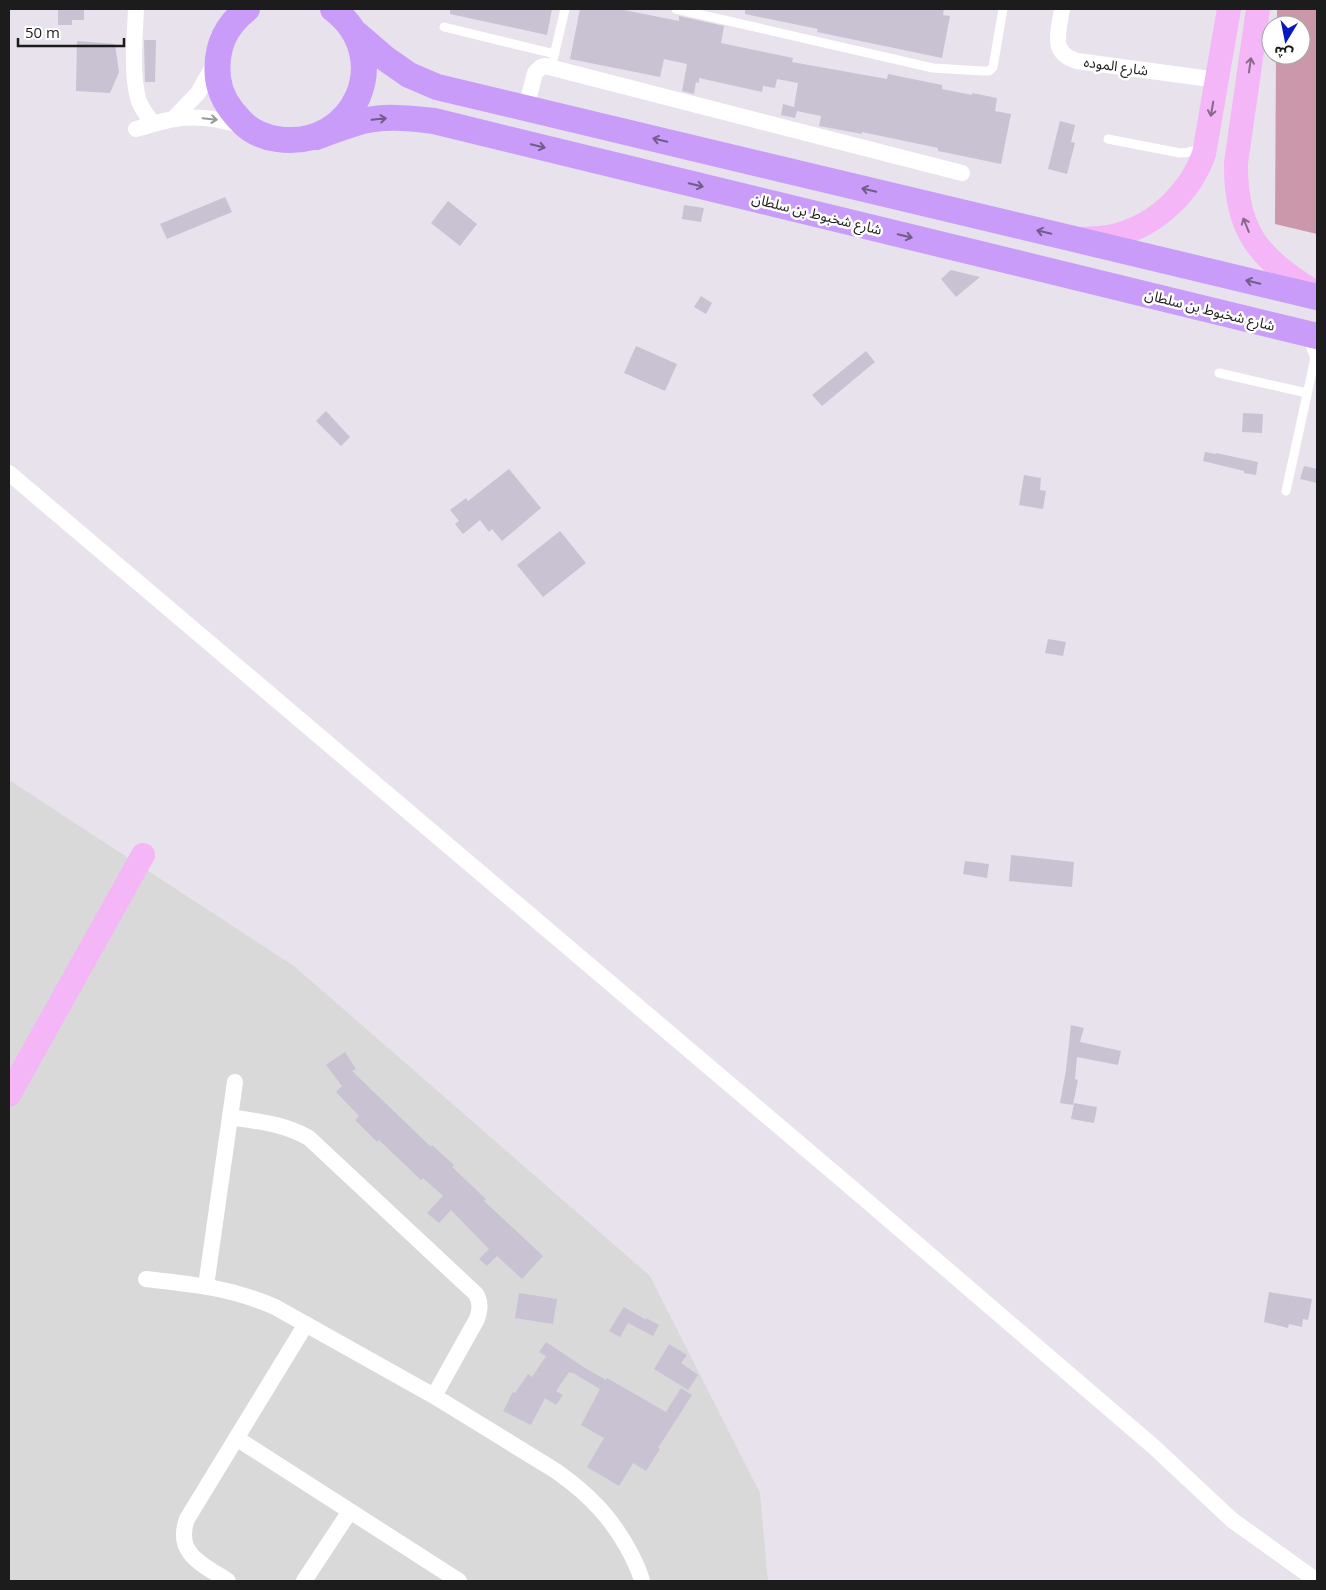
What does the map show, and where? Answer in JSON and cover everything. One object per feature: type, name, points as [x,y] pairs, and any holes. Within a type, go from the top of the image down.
[{"type":"main road","points":[[247,9],[236,18],[222,38],[216,61],[219,86],[229,108],[246,126],[267,138],[292,142],[316,137],[338,125],[354,106],[363,83],[364,58],[344,17]]},
{"type":"main road","points":[[344,17],[386,59],[409,75],[437,86],[1317,296]]},
{"type":"main road","name":"شارع شخبوط بن سلطان","points":[[316,137],[358,122],[381,118],[434,121],[1313,345]]},
{"type":"street","points":[[136,9],[135,73],[138,98],[153,124]]},
{"type":"street","name":"شارع الموده","points":[[1062,9],[1058,45],[1060,52],[1070,59],[1218,80]]},
{"type":"street","points":[[1077,240],[1116,235],[1134,229],[1174,203],[1198,171],[1204,154],[1229,9]]},
{"type":"street","points":[[1258,9],[1236,163],[1236,188],[1240,212],[1251,238],[1266,258],[1290,278],[1317,296]]},
{"type":"street","points":[[173,119],[198,93],[216,61]]},
{"type":"street","points":[[526,108],[538,69],[553,61],[962,173]]},
{"type":"street","points":[[136,130],[173,119],[192,117],[210,118],[246,126]]},
{"type":"street","points":[[9,473],[891,1221],[1154,1447],[1232,1520],[1317,1581]]},
{"type":"street","points":[[9,1095],[143,856]]},
{"type":"street","points":[[206,1286],[235,1082]]},
{"type":"street","points":[[230,1117],[272,1123],[291,1129],[309,1138],[476,1294],[480,1300],[480,1311],[477,1319],[434,1396]]},
{"type":"street","points":[[146,1279],[206,1286],[253,1297],[306,1324],[434,1396],[556,1470],[590,1496],[602,1508],[624,1540],[642,1581]]},
{"type":"street","points":[[228,1581],[193,1557],[183,1542],[187,1519],[306,1324]]},
{"type":"street","points":[[236,1438],[459,1581]]},
{"type":"street","points":[[304,1581],[350,1511]]},
{"type":"lane","points":[[444,28],[553,61],[565,9]]},
{"type":"lane","points":[[676,9],[933,68],[982,71],[989,71],[993,67],[1003,9]]},
{"type":"lane","points":[[1108,138],[1180,153],[1188,153],[1198,149],[1206,142]]},
{"type":"lane","points":[[1286,490],[1307,393],[1313,345]]},
{"type":"lane","points":[[1219,373],[1307,393]]},
{"type":"shaded area","points":[[1277,9],[1317,9],[1317,234],[1275,224],[1276,65],[1311,65],[1311,15],[1277,15]]},
{"type":"shaded area","points":[[9,780],[294,966],[650,1276],[760,1493],[768,1581],[9,1581]]},
{"type":"building","points":[[58,9],[84,9],[84,20],[72,20],[72,25],[58,25]]},
{"type":"building","points":[[450,9],[552,9],[547,35],[450,14]]},
{"type":"building","points":[[580,9],[619,9],[679,21],[679,16],[724,26],[721,43],[793,58],[792,62],[887,79],[888,74],[942,85],[942,89],[997,98],[995,111],[1011,114],[1001,164],[862,132],[862,134],[819,126],[821,116],[797,111],[795,118],[781,115],[783,104],[794,107],[798,83],[777,79],[775,88],[763,86],[762,92],[699,78],[699,83],[696,82],[694,94],[682,91],[687,64],[664,59],[660,77],[570,59]]},
{"type":"building","points":[[745,9],[944,9],[943,15],[950,16],[942,58],[817,32],[818,29],[745,14]]},
{"type":"building","points":[[144,40],[156,40],[155,82],[145,82]]},
{"type":"building","points":[[77,41],[115,44],[119,72],[110,93],[76,91]]},
{"type":"building","points":[[1060,121],[1075,125],[1071,142],[1075,143],[1067,174],[1048,169]]},
{"type":"building","points":[[225,197],[232,212],[167,239],[160,224]]},
{"type":"building","points":[[448,201],[477,224],[460,246],[431,223]]},
{"type":"building","points":[[684,205],[704,208],[701,222],[682,219]]},
{"type":"building","points":[[951,270],[980,277],[956,297],[941,279]]},
{"type":"building","points":[[701,296],[712,303],[706,314],[694,307]]},
{"type":"building","points":[[636,346],[677,364],[665,391],[624,373]]},
{"type":"building","points":[[866,351],[875,362],[822,406],[812,395]]},
{"type":"building","points":[[326,411],[350,437],[341,446],[316,421]]},
{"type":"building","points":[[1243,413],[1263,414],[1262,433],[1242,432]]},
{"type":"building","points":[[1205,452],[1258,462],[1256,475],[1203,461]]},
{"type":"building","points":[[1304,466],[1317,469],[1317,483],[1300,479]]},
{"type":"building","points":[[509,469],[541,508],[502,541],[492,529],[489,532],[480,520],[463,534],[455,524],[459,521],[450,510],[466,498],[468,501]]},
{"type":"building","points":[[1024,475],[1041,478],[1040,490],[1046,491],[1043,509],[1019,505]]},
{"type":"building","points":[[560,531],[586,563],[543,597],[517,565]]},
{"type":"building","points":[[1048,639],[1066,642],[1063,656],[1045,653]]},
{"type":"building","points":[[1011,855],[1074,862],[1072,887],[1009,881]]},
{"type":"building","points":[[965,861],[989,864],[987,878],[963,874]]},
{"type":"building","points":[[1071,1025],[1084,1028],[1080,1042],[1121,1051],[1118,1065],[1077,1057],[1075,1079],[1078,1080],[1073,1105],[1060,1103]]},
{"type":"building","points":[[345,1052],[356,1069],[352,1071],[431,1147],[432,1145],[454,1165],[452,1167],[486,1199],[484,1201],[543,1256],[522,1279],[497,1256],[487,1266],[479,1259],[489,1249],[451,1210],[439,1223],[427,1213],[443,1196],[423,1178],[421,1180],[379,1140],[377,1142],[355,1120],[359,1116],[336,1092],[342,1086],[326,1065]]},
{"type":"building","points":[[1074,1103],[1097,1107],[1094,1123],[1071,1119]]},
{"type":"building","points":[[1269,1292],[1312,1299],[1308,1320],[1303,1319],[1302,1327],[1289,1324],[1288,1328],[1264,1322]]},
{"type":"building","points":[[519,1293],[557,1299],[553,1324],[515,1318]]},
{"type":"building","points":[[624,1307],[659,1325],[653,1336],[628,1323],[620,1337],[609,1331]]},
{"type":"building","points":[[546,1342],[585,1368],[606,1380],[607,1378],[666,1412],[681,1388],[692,1395],[658,1448],[660,1449],[646,1471],[633,1463],[619,1486],[587,1467],[604,1438],[581,1425],[600,1389],[575,1374],[569,1372],[556,1391],[563,1395],[556,1405],[545,1398],[531,1425],[503,1411],[513,1392],[515,1393],[528,1374],[532,1377],[546,1356],[539,1352]]},
{"type":"building","points":[[669,1344],[687,1355],[681,1363],[698,1375],[688,1390],[654,1369]]}]
